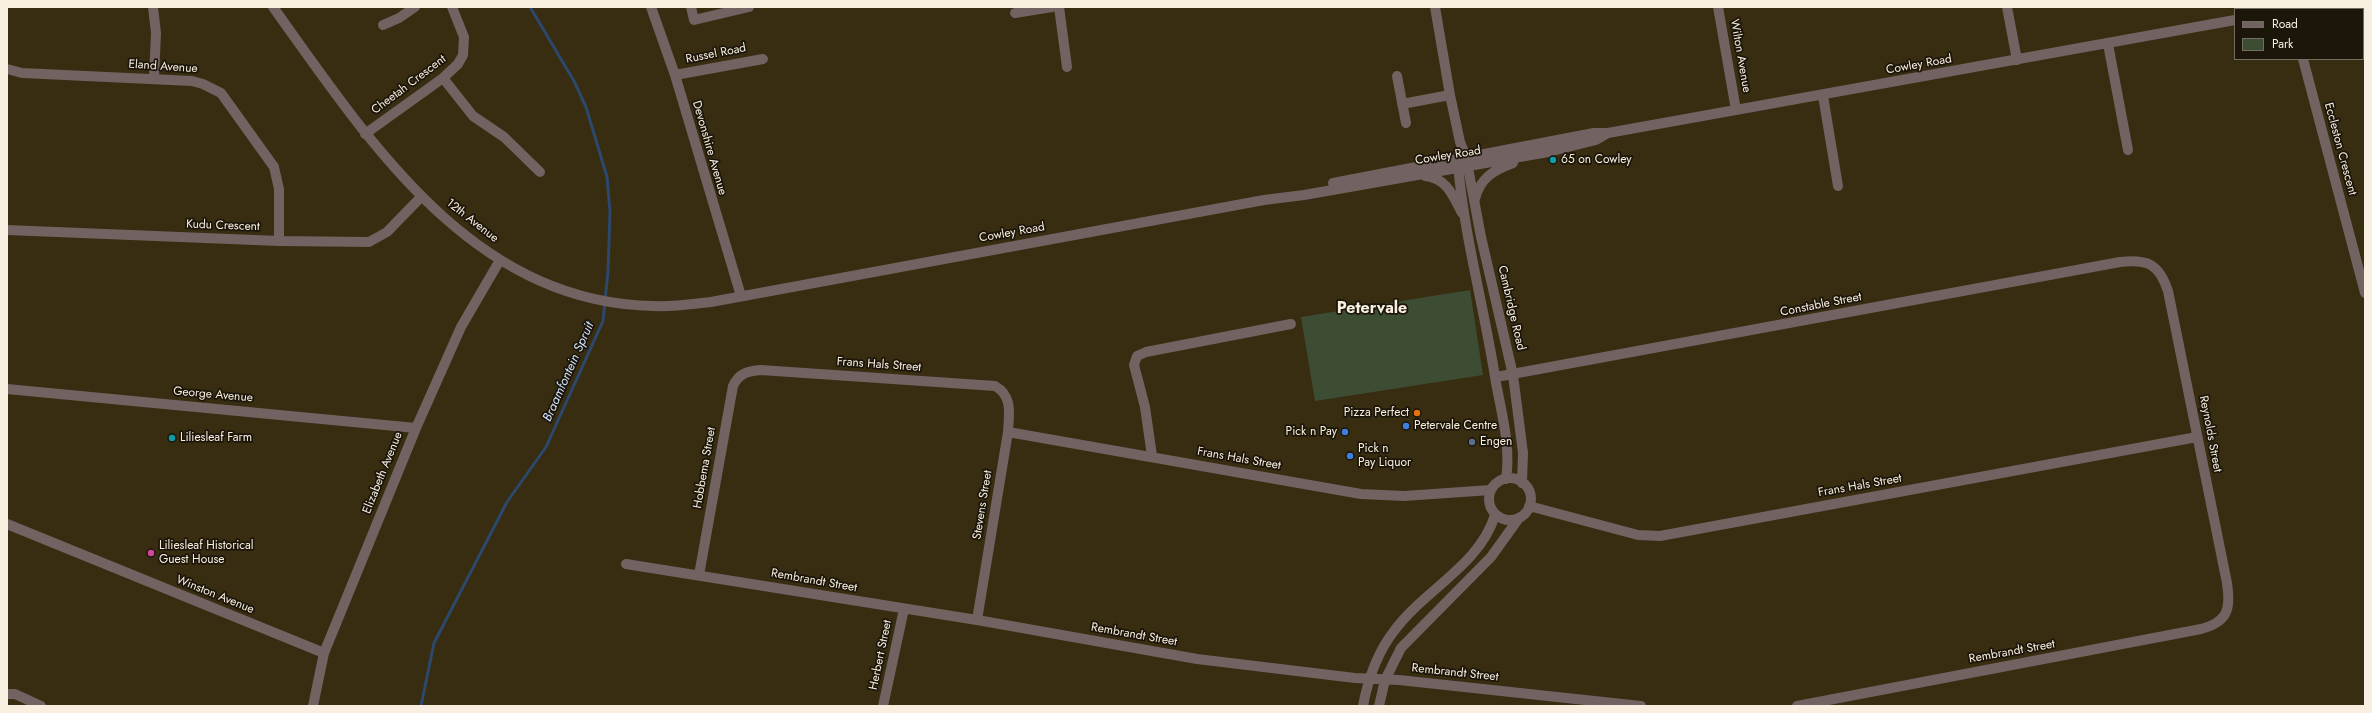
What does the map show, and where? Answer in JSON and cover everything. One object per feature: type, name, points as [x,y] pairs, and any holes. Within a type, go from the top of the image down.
[{"type":"street","points":[[154,7],[156,33],[154,78]]},
{"type":"street","name":"12th Avenue","points":[[274,7],[365,134],[397,173],[459,230],[500,260],[543,283],[615,302],[654,306],[704,303],[741,296]]},
{"type":"street","points":[[383,25],[399,18],[415,7]]},
{"type":"street","name":"Cheetah Crescent","points":[[365,134],[444,78],[458,64],[465,46],[462,28],[452,7]]},
{"type":"street","name":"Devonshire Avenue","points":[[651,7],[675,75],[741,296]]},
{"type":"street","points":[[691,7],[694,20],[749,7]]},
{"type":"street","points":[[1015,13],[1052,7]]},
{"type":"street","points":[[1059,7],[1067,67]]},
{"type":"street","name":"Cambridge Road","points":[[1434,7],[1460,142],[1463,163],[1465,218],[1496,377],[1508,450],[1506,479]]},
{"type":"street","name":"Wilton Avenue","points":[[1718,7],[1736,110]]},
{"type":"street","points":[[2007,7],[2017,60]]},
{"type":"street","name":"Cowley Road","points":[[741,296],[1289,195],[1304,195],[1412,175],[1594,134],[1608,134],[1736,110],[1823,96],[2234,20]]},
{"type":"street","points":[[2108,44],[2128,150]]},
{"type":"street","name":"Russel Road","points":[[675,75],[763,58]]},
{"type":"street","name":"Eccleston Crescent","points":[[2302,60],[2365,293]]},
{"type":"street","name":"Eland Avenue","points":[[7,69],[22,73],[154,78],[203,84],[221,93],[274,167],[279,189],[279,241]]},
{"type":"street","points":[[1397,76],[1406,123]]},
{"type":"street","points":[[444,78],[473,116],[504,137],[540,172]]},
{"type":"street","points":[[1402,104],[1450,95]]},
{"type":"street","points":[[1823,96],[1838,186]]},
{"type":"street","name":"Cowley Road","points":[[1289,195],[1303,189],[1463,163],[1548,152],[1596,140],[1608,134]]},
{"type":"street","points":[[1474,202],[1478,188],[1488,175],[1506,166],[1548,152]]},
{"type":"street","name":"Cambridge Road","points":[[1463,163],[1474,202],[1512,375],[1523,453],[1522,483]]},
{"type":"street","points":[[1412,175],[1427,176],[1441,180],[1446,185],[1465,218]]},
{"type":"street","name":"Kudu Crescent","points":[[7,230],[279,241],[369,242],[388,232],[421,196]]},
{"type":"street","name":"Elizabeth Avenue","points":[[313,706],[324,653],[416,428],[461,327],[500,260]]},
{"type":"street","name":"Constable Street","points":[[1496,377],[2120,262],[2132,261],[2152,264]]},
{"type":"street","name":"Reynolds Street","points":[[2152,264],[2164,278],[2168,291],[2229,594],[2227,613]]},
{"type":"street","points":[[1152,456],[1145,406],[1134,365],[1137,356],[1146,352],[1292,324]]},
{"type":"street","name":"Frans Hals Street","points":[[746,372],[761,370],[995,386],[1006,394]]},
{"type":"street","name":"Hobbema Street","points":[[699,575],[733,386],[741,375],[746,372]]},
{"type":"street","name":"George Avenue","points":[[7,389],[416,428]]},
{"type":"street","name":"Stevens Street","points":[[977,620],[1008,432],[1009,409],[1006,394]]},
{"type":"street","name":"Frans Hals Street","points":[[1008,432],[1152,456],[1330,489],[1378,496],[1404,496],[1467,491],[1490,494]]},
{"type":"street","name":"Frans Hals Street","points":[[1529,506],[1638,535],[1660,536],[2197,437]]},
{"type":"street","points":[[1379,706],[1385,680],[1402,648],[1491,557],[1529,506],[1530,493],[1522,483],[1506,479],[1497,483],[1490,494],[1490,507],[1495,515],[1507,520],[1519,518]]},
{"type":"street","points":[[1363,706],[1369,678],[1384,645],[1394,630],[1476,550],[1492,526],[1495,515]]},
{"type":"street","name":"Winston Avenue","points":[[7,524],[324,653]]},
{"type":"street","name":"Rembrandt Street","points":[[626,564],[977,620],[1197,659],[1641,706]]},
{"type":"street","name":"Herbert Street","points":[[883,706],[904,609]]},
{"type":"street","name":"Rembrandt Street","points":[[1797,706],[2201,629],[2216,624],[2227,613]]},
{"type":"street","points":[[7,694],[15,694],[41,706]]},
{"type":"green space","points":[[1470,290],[1483,375],[1315,401],[1301,317]]},
{"type":"waterway","name":"Braamfontein Spruit","points":[[421,706],[434,643],[507,502],[546,447],[603,321],[608,271],[610,212],[607,177],[586,107],[574,81],[530,7]]},
{"type":"place","name":"65 on Cowley","points":[[1553,160]]},
{"type":"place","name":"Pizza Perfect","points":[[1417,413]]},
{"type":"place","name":"Petervale Centre","points":[[1406,426]]},
{"type":"place","name":"Pick n Pay","points":[[1345,432]]},
{"type":"place","name":"Liliesleaf Farm","points":[[172,438]]},
{"type":"place","name":"Engen","points":[[1472,442]]},
{"type":"place","name":"Pick n Pay Liquor","points":[[1350,456]]},
{"type":"place","name":"Liliesleaf Historical Guest House","points":[[151,553]]},
{"type":"district","name":"Petervale","points":[[1372,309]]}]
